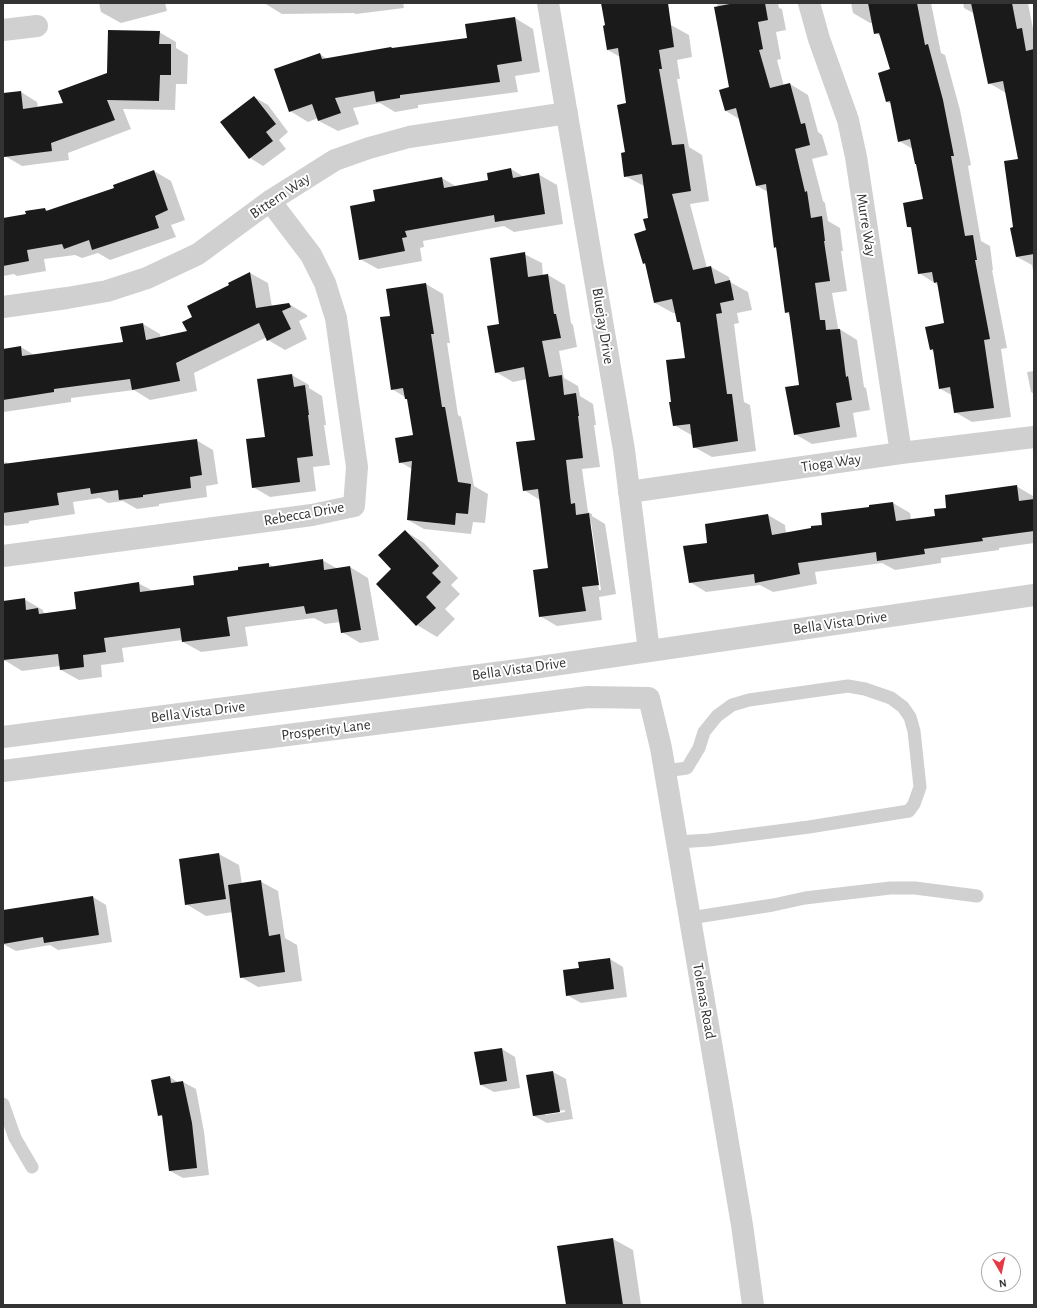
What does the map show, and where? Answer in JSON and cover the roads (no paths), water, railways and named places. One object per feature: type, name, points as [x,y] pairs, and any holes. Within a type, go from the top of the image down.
[{"type":"street","name":"Bluejay Drive","points":[[548,3],[624,450],[628,492],[649,651]]},
{"type":"street","name":"Murre Way","points":[[809,3],[819,39],[848,120],[856,157],[901,453]]},
{"type":"street","points":[[3,30],[37,26]]},
{"type":"street","name":"Bittern Way","points":[[3,307],[107,291],[147,278],[198,254],[270,201],[336,160],[369,148],[409,137],[567,113]]},
{"type":"street","name":"Rebecca Drive","points":[[3,556],[312,515],[354,506],[357,467],[336,318],[325,283],[311,255],[270,201]]},
{"type":"street","name":"Tioga Way","points":[[628,492],[901,453],[1034,437]]},
{"type":"street","name":"Bella Vista Drive","points":[[3,737],[526,669],[1034,595]]},
{"type":"street","name":"Prosperity Lane","points":[[3,771],[588,698],[649,698]]},
{"type":"street","name":"Tolenas Road","points":[[649,698],[665,771],[742,1225],[753,1305]]},
{"type":"lane","points":[[665,771],[687,768],[699,748],[704,732],[717,716],[732,705],[749,700],[848,686],[865,689],[891,698],[903,707],[910,717],[914,731],[920,788],[914,804],[909,811],[809,827],[709,840],[677,842]]},
{"type":"lane","points":[[690,918],[773,905],[805,898],[890,888],[914,888],[977,896]]},
{"type":"lane","points":[[3,1104],[15,1138],[32,1167]]}]
